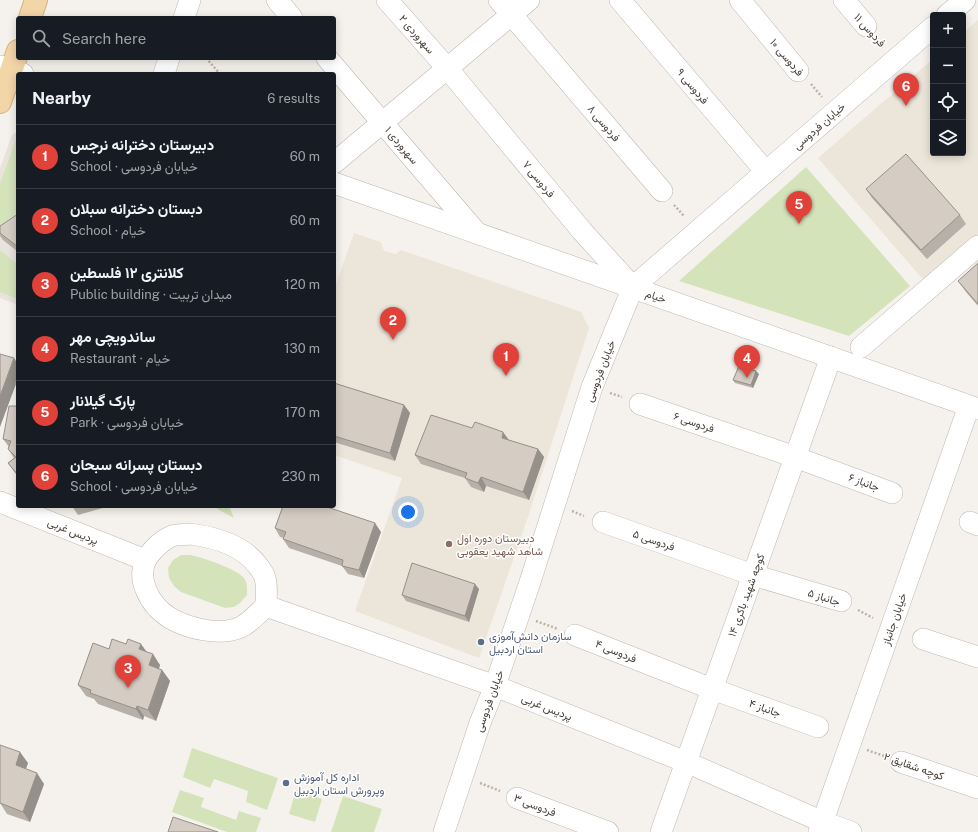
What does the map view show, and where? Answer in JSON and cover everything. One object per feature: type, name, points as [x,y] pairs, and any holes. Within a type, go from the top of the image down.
[{"type":"main road","points":[[31,16],[36,0]]},
{"type":"main road","points":[[0,102],[13,65]]},
{"type":"street","points":[[185,16],[190,0]]},
{"type":"street","points":[[277,0],[290,16]]},
{"type":"street","name":"سهروردی ۲","points":[[387,0],[448,68]]},
{"type":"street","points":[[336,161],[448,68],[505,7],[529,0]]},
{"type":"street","name":"فردوسی ۹","points":[[620,0],[766,172]]},
{"type":"street","name":"فردوسی ۱۰","points":[[740,0],[798,71]]},
{"type":"street","name":"فردوس ۱۱","points":[[844,0],[866,26]]},
{"type":"street","points":[[951,12],[965,0]]},
{"type":"street","name":"فردوسی ۸","points":[[505,7],[662,191]]},
{"type":"street","name":"خیابان فردوسی","points":[[444,832],[480,724],[495,686],[519,615],[592,387],[633,287],[930,30]]},
{"type":"street","points":[[165,72],[168,60]]},
{"type":"street","name":"سهروردی ۱","points":[[329,60],[477,233]]},
{"type":"street","name":"فردوسی ۷","points":[[448,68],[582,231],[633,287]]},
{"type":"street","name":"خیام","points":[[336,184],[974,407]]},
{"type":"street","points":[[861,347],[978,246]]},
{"type":"street","name":"کوچه شهید باکری ۱۴","points":[[661,832],[831,357]]},
{"type":"street","name":"فردوسی ۶","points":[[640,404],[795,457]]},
{"type":"street","name":"خیابان جانباز","points":[[821,827],[891,628],[974,407]]},
{"type":"street","name":"جانباز ۶","points":[[795,457],[892,493]]},
{"type":"street","name":"پردیس غربی","points":[[0,502],[145,560]]},
{"type":"street","name":"فردوسی ۵","points":[[603,522],[753,575]]},
{"type":"street","points":[[191,534],[210,537],[228,543],[244,552],[254,560],[264,574],[266,606],[252,620],[240,628],[213,631],[193,628],[170,618],[158,608],[148,594],[144,584],[143,571],[145,560],[158,545],[172,536],[191,534]]},
{"type":"street","name":"جانباز ۵","points":[[753,575],[841,602]]},
{"type":"street","name":"پردیس غربی","points":[[266,606],[495,686],[686,762],[821,827],[851,832]]},
{"type":"street","name":"فردوسی ۴","points":[[575,635],[712,689]]},
{"type":"street","points":[[923,639],[978,657]]},
{"type":"street","name":"جانباز ۴","points":[[712,689],[818,728]]},
{"type":"street","name":"کوچه شقایق ۲","points":[[901,762],[978,788]]},
{"type":"street","name":"فردوسی ۳","points":[[517,798],[608,832]]},
{"type":"path","points":[[208,60],[218,72]]},
{"type":"path","name":"فردوسی ۱۰","points":[[798,71],[835,112]]},
{"type":"path","points":[[662,191],[698,231]]},
{"type":"path","points":[[592,387],[640,404]]},
{"type":"path","points":[[554,505],[603,522]]},
{"type":"path","name":"جانباز ۵","points":[[841,602],[891,628]]},
{"type":"path","points":[[519,615],[575,635]]},
{"type":"path","name":"کوچه شقایق ۲","points":[[850,744],[901,762]]},
{"type":"path","name":"فردوسی ۳","points":[[463,776],[517,798]]},
{"type":"shaded area","points":[[978,20],[978,238],[926,283],[818,158],[930,62],[930,156],[966,156],[966,30]]},
{"type":"shaded area","points":[[16,132],[16,231],[3,240],[16,250],[16,304],[0,298],[0,168],[12,135]]},
{"type":"shaded area","points":[[354,233],[381,242],[384,251],[396,254],[401,250],[581,312],[589,328],[527,520],[479,658],[355,611],[402,478],[336,456],[336,284]]},
{"type":"green space","points":[[16,139],[16,224],[0,236],[0,184]]},
{"type":"green space","points":[[806,167],[910,286],[849,336],[679,281]]},
{"type":"green space","points":[[0,250],[16,263],[16,298],[0,292]]},
{"type":"green space","points":[[217,508],[230,508],[234,518]]},
{"type":"green space","points":[[181,555],[190,555],[202,558],[233,570],[246,581],[247,595],[234,607],[225,608],[181,592],[174,586],[169,578],[168,568],[173,560]]},
{"type":"green space","points":[[192,748],[278,778],[267,810],[246,802],[248,791],[214,779],[210,788],[183,777]]},
{"type":"green space","points":[[180,790],[204,798],[201,807],[236,820],[239,811],[261,818],[256,832],[227,832],[172,812]]},
{"type":"green space","points":[[296,790],[322,799],[315,822],[289,814]]},
{"type":"green space","points":[[343,796],[382,809],[374,832],[331,832]]},
{"type":"building","points":[[906,154],[960,215],[921,250],[866,189]]},
{"type":"building","points":[[16,215],[16,245],[0,233],[0,226]]},
{"type":"building","points":[[978,263],[978,304],[958,281]]},
{"type":"building","points":[[0,354],[14,358],[0,396]]},
{"type":"building","points":[[739,366],[756,371],[751,385],[733,380]]},
{"type":"building","points":[[336,384],[404,405],[390,453],[336,437]]},
{"type":"building","points":[[9,406],[16,406],[16,457],[8,449],[11,441],[3,439]]},
{"type":"building","points":[[431,415],[472,428],[475,422],[503,432],[502,438],[538,449],[523,492],[481,477],[478,483],[465,478],[467,473],[415,455]]},
{"type":"building","points":[[16,457],[16,473],[8,463]]},
{"type":"building","points":[[282,508],[330,508],[375,523],[359,570],[342,566],[343,560],[283,539],[286,532],[275,528]]},
{"type":"building","points":[[412,563],[475,584],[465,616],[402,595]]},
{"type":"building","points":[[112,639],[126,644],[128,639],[141,644],[139,649],[153,654],[149,665],[162,670],[148,710],[137,706],[136,709],[90,693],[91,690],[78,685],[93,643],[109,649]]},
{"type":"building","points":[[0,745],[20,752],[16,765],[37,773],[23,812],[0,803]]},
{"type":"building","points":[[173,817],[218,832],[168,832]]},
{"type":"place","name":"دبستان پسرانه سبحان","points":[[906,106]]},
{"type":"place","name":"پارک گیلانار","points":[[799,224]]},
{"type":"place","name":"دبستان دخترانه سبلان","points":[[393,340]]},
{"type":"place","name":"دبیرستان دخترانه نرجس","points":[[506,376]]},
{"type":"place","name":"ساندویچی مهر","points":[[747,378]]},
{"type":"place","name":"دبیرستان دوره اول شاهد شهید یعقوبی","points":[[449,544]]},
{"type":"place","name":"سازمان دانش‌آموزی استان اردبیل","points":[[481,642]]},
{"type":"place","name":"کلانتری ۱۲ فلسطین","points":[[128,688]]},
{"type":"place","name":"اداره کل آموزش وپرورش استان اردبیل","points":[[286,783]]}]
